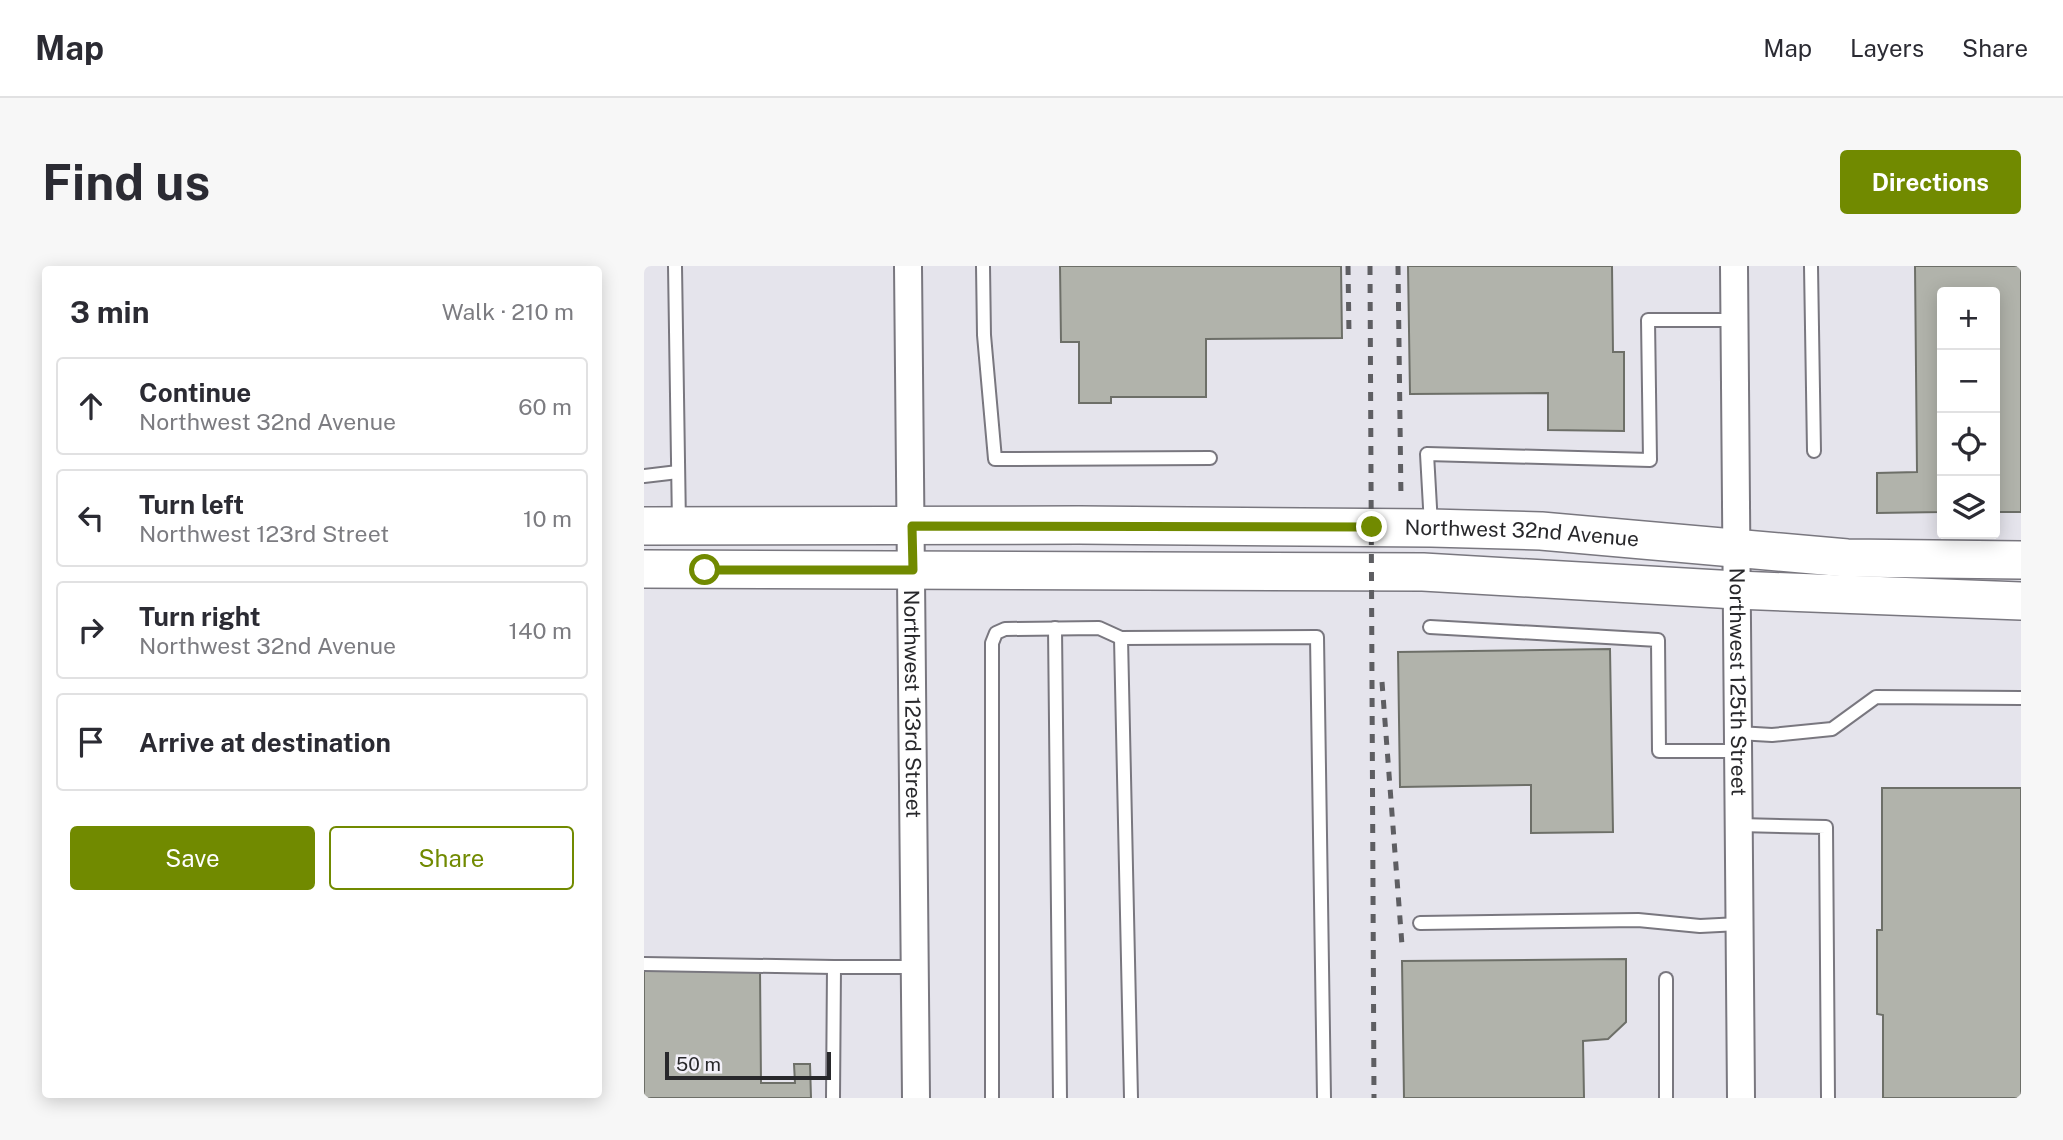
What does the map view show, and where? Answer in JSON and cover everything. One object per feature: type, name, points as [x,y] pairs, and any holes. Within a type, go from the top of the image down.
[{"type":"main road","name":"Northwest 32nd Avenue","points":[[661,526],[1431,528],[1541,531],[1847,558],[2021,560]]},
{"type":"main road","name":"Northwest 32nd Avenue","points":[[644,569],[1423,572],[1736,590],[2021,601]]},
{"type":"street","name":"Northwest 123rd Street","points":[[908,266],[916,1098]]},
{"type":"street","name":"Northwest 125th Street","points":[[1734,266],[1741,1098]]},
{"type":"lane","points":[[661,526],[678,472],[675,266]]},
{"type":"lane","points":[[983,266],[984,335],[996,458],[1210,458]]},
{"type":"lane","points":[[1811,266],[1814,451]]},
{"type":"lane","points":[[1431,528],[1427,454],[1650,460],[1648,320],[1735,320]]},
{"type":"lane","points":[[644,475],[678,472]]},
{"type":"lane","points":[[1430,627],[1658,640],[1659,751],[1832,729],[1876,696],[2021,698]]},
{"type":"lane","points":[[1055,628],[1060,1098]]},
{"type":"lane","points":[[992,1098],[989,658],[996,633],[1005,629],[1099,628],[1121,638],[1317,637],[1324,1098]]},
{"type":"lane","points":[[1121,638],[1131,1098]]},
{"type":"lane","points":[[1739,825],[1826,827],[1828,1098]]},
{"type":"lane","points":[[1420,923],[1638,920],[1700,926],[1740,925]]},
{"type":"lane","points":[[644,964],[915,967]]},
{"type":"lane","points":[[834,967],[834,1098]]},
{"type":"lane","points":[[1666,978],[1666,1098]]},
{"type":"building","points":[[1060,266],[1341,266],[1342,338],[1206,339],[1206,397],[1111,397],[1111,403],[1079,403],[1079,342],[1061,342]]},
{"type":"building","points":[[1408,266],[1612,266],[1613,352],[1624,352],[1624,431],[1548,430],[1548,393],[1410,394]]},
{"type":"building","points":[[1915,266],[2021,266],[2021,512],[2000,512],[2000,287],[1937,287],[1937,512],[1877,513],[1877,473],[1917,472]]},
{"type":"building","points":[[1610,649],[1613,832],[1531,833],[1531,785],[1400,787],[1398,652]]},
{"type":"building","points":[[1882,788],[2021,788],[2021,1098],[1883,1098],[1883,1015],[1877,1014],[1877,930],[1882,930]]},
{"type":"building","points":[[1626,959],[1626,1022],[1608,1039],[1583,1041],[1584,1098],[1404,1098],[1402,961]]},
{"type":"building","points":[[760,970],[761,1083],[795,1083],[794,1064],[810,1064],[811,1098],[644,1098],[644,971]]},
{"type":"railway","points":[[1348,266],[1349,334]]},
{"type":"railway","points":[[1370,266],[1374,1098]]},
{"type":"railway","points":[[1398,266],[1401,499]]},
{"type":"railway","points":[[1382,682],[1402,945]]},
{"type":"route","points":[[705,570],[913,570],[912,526],[1372,527]]}]
